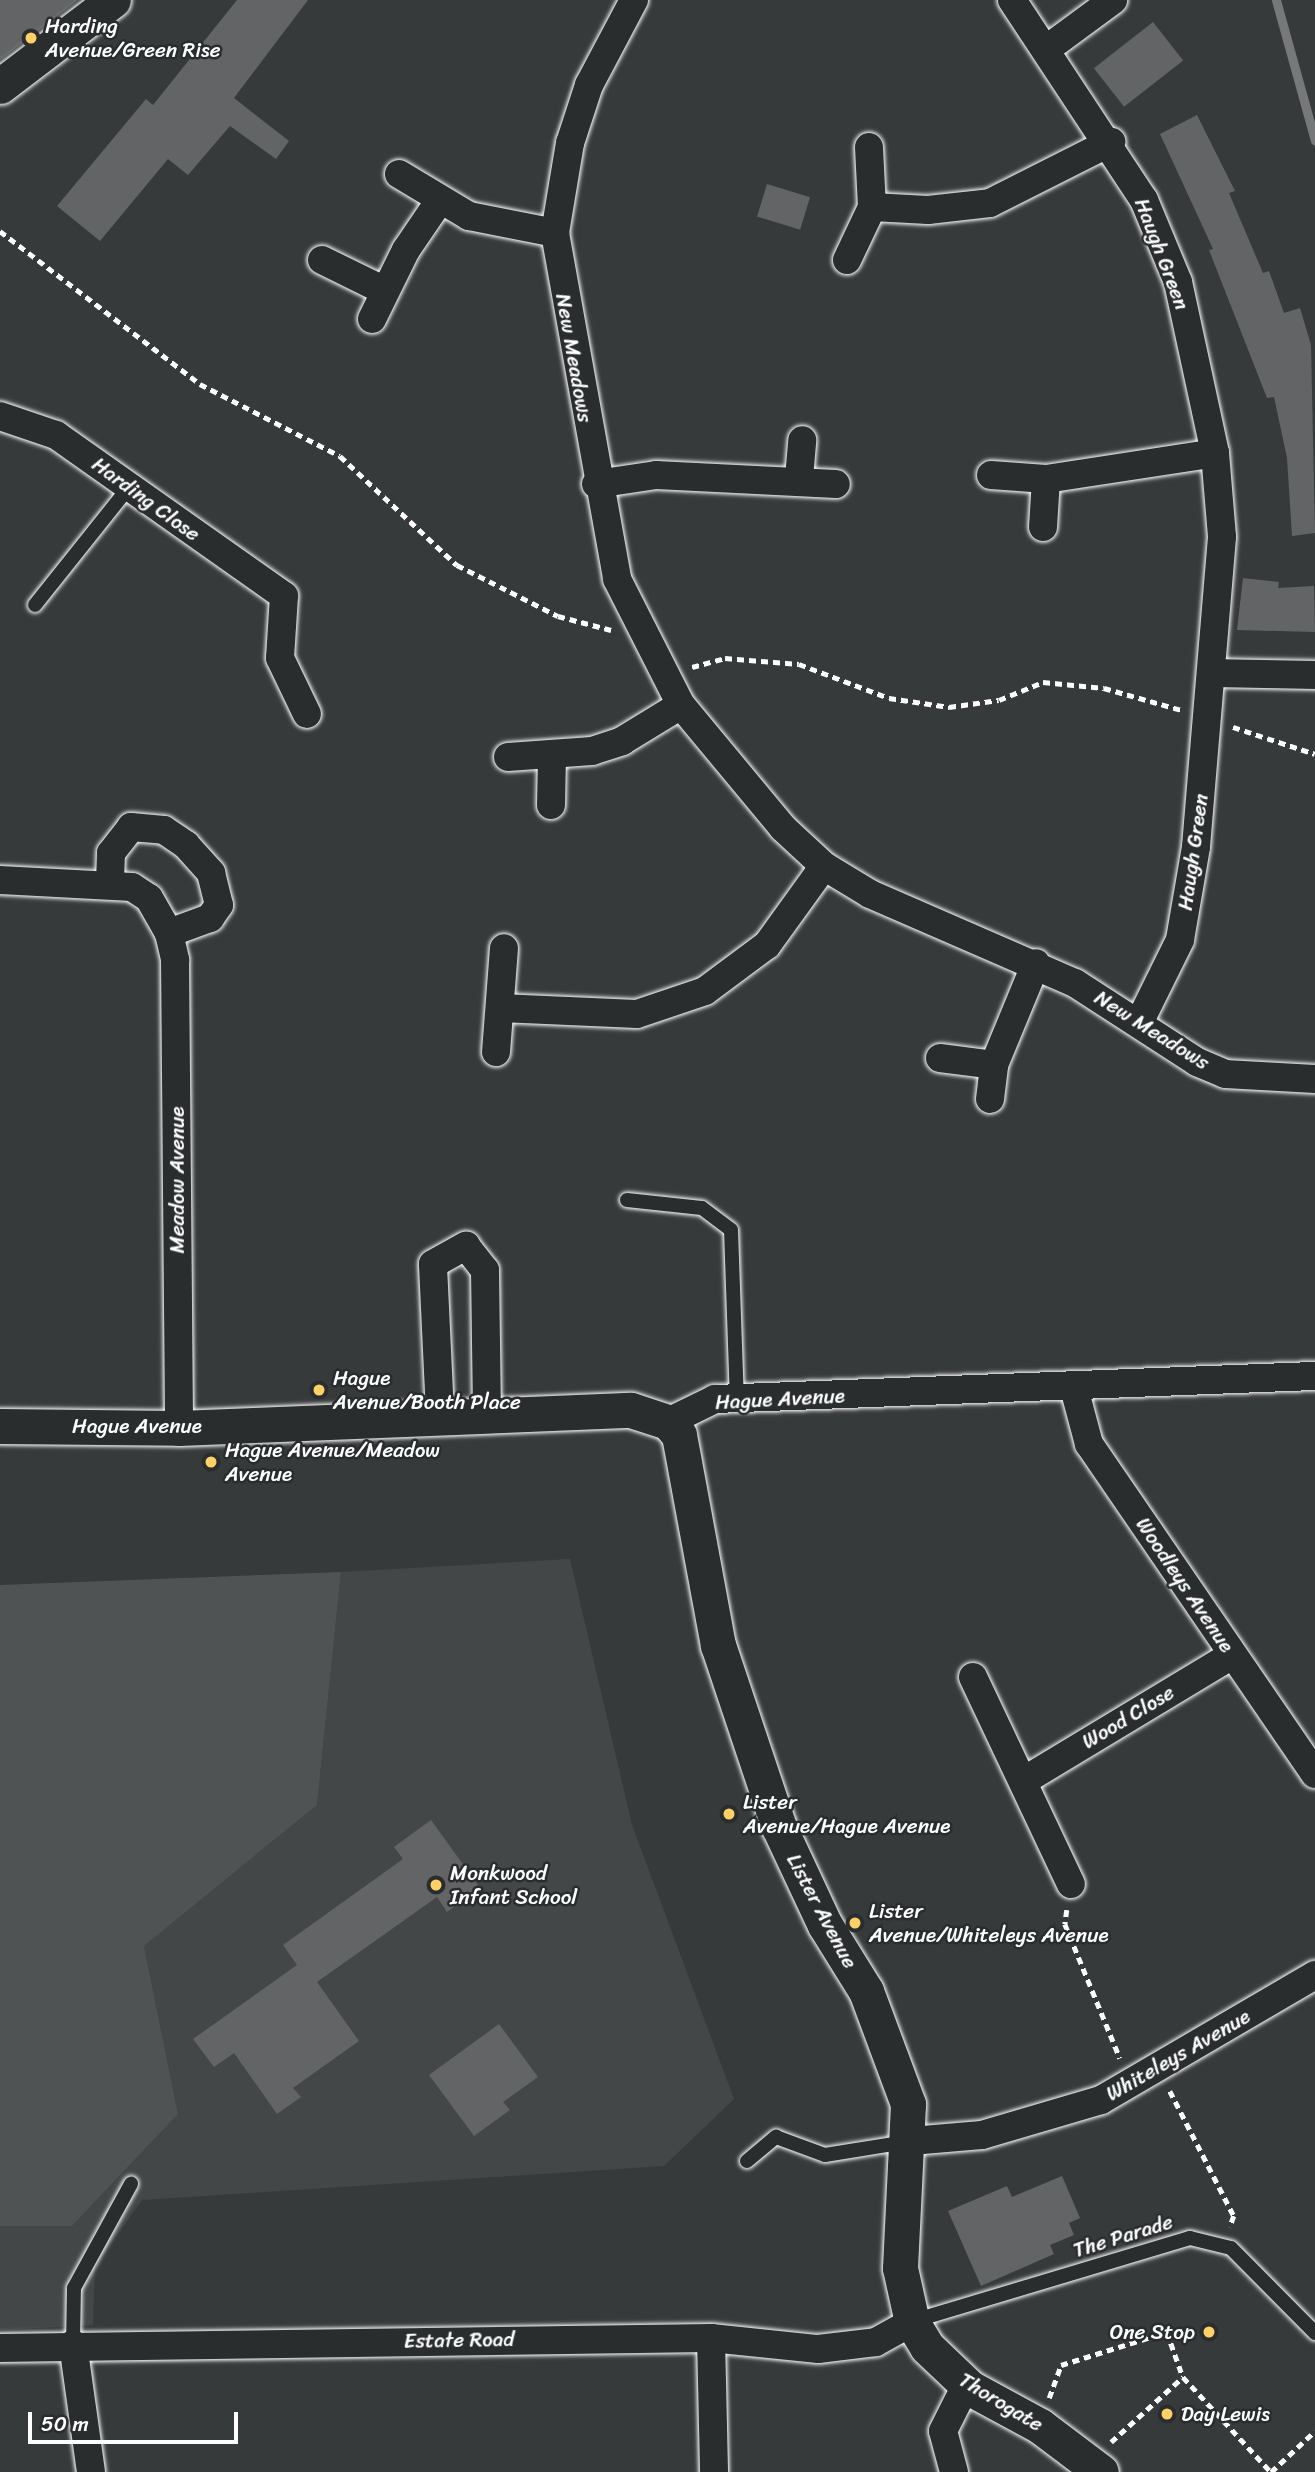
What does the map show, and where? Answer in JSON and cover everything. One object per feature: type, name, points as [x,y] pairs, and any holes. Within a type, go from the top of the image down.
[{"type":"street","points":[[0,86],[113,0]]},
{"type":"street","name":"New Meadows","points":[[634,0],[589,85],[570,144],[555,233],[596,484],[617,579],[681,705],[736,776],[824,866],[870,894],[1036,963],[1140,1021],[1197,1062],[1225,1074],[1315,1079]]},
{"type":"street","name":"Haugh Green","points":[[1012,0],[1111,142],[1144,200],[1178,282],[1215,453],[1222,537],[1213,673],[1180,940],[1140,1021]]},
{"type":"street","points":[[1048,48],[1112,0]]},
{"type":"street","points":[[872,207],[928,210],[990,203],[1111,142]]},
{"type":"street","points":[[846,260],[872,207],[869,147]]},
{"type":"street","points":[[399,174],[440,200],[502,226],[555,233]]},
{"type":"street","points":[[372,319],[385,291],[440,200]]},
{"type":"street","points":[[323,260],[385,291]]},
{"type":"street","name":"Harding Close","points":[[0,416],[55,435],[284,596],[280,658],[307,714]]},
{"type":"street","points":[[799,478],[802,440]]},
{"type":"street","points":[[991,475],[1046,479],[1215,453]]},
{"type":"street","points":[[596,484],[656,475],[799,478],[836,484]]},
{"type":"street","points":[[1043,527],[1046,479]]},
{"type":"street","points":[[1213,673],[1315,676]]},
{"type":"street","points":[[508,757],[552,758],[622,741],[681,705]]},
{"type":"street","points":[[551,805],[552,758]]},
{"type":"street","points":[[110,882],[111,853],[131,827],[164,830],[186,845],[211,873],[219,905],[210,918],[169,933]]},
{"type":"street","points":[[500,1008],[637,1014],[705,991],[767,945],[824,866]]},
{"type":"street","name":"Meadow Avenue","points":[[0,880],[110,882],[149,898],[169,933],[175,960],[179,1428]]},
{"type":"street","points":[[496,1052],[504,948]]},
{"type":"street","points":[[990,1099],[995,1065],[1036,963]]},
{"type":"street","points":[[940,1058],[995,1065]]},
{"type":"street","points":[[440,1414],[433,1264],[466,1246],[485,1270],[487,1414]]},
{"type":"street","name":"Hague Avenue","points":[[0,1426],[179,1428],[440,1414],[631,1410],[668,1422],[705,1402],[737,1398],[1074,1388],[1180,1377],[1315,1376]]},
{"type":"street","name":"Woodleys Avenue","points":[[1074,1388],[1089,1444],[1315,1774]]},
{"type":"street","name":"Lister Avenue","points":[[668,1422],[679,1435],[718,1645],[779,1827],[896,2063],[911,2141],[900,2268],[912,2322]]},
{"type":"street","name":"Wood Close","points":[[1025,1780],[1232,1655]]},
{"type":"street","points":[[974,1677],[1025,1780],[1071,1884]]},
{"type":"street","name":"Whiteleys Avenue","points":[[911,2141],[982,2135],[1045,2120],[1131,2085],[1315,1975]]},
{"type":"street","name":"Estate Road","points":[[0,2348],[74,2344],[711,2338],[818,2349],[876,2342],[912,2322]]},
{"type":"street","name":"Thorogate","points":[[912,2322],[927,2347],[966,2385],[1040,2426],[1095,2467]]},
{"type":"street","points":[[711,2338],[714,2472]]},
{"type":"street","points":[[74,2344],[91,2472]]},
{"type":"street","points":[[954,2472],[943,2431],[966,2385]]},
{"type":"lane","points":[[35,605],[130,486]]},
{"type":"lane","points":[[627,1200],[702,1208],[731,1230],[737,1398]]},
{"type":"lane","points":[[747,2161],[776,2137],[825,2155],[911,2141]]},
{"type":"lane","points":[[74,2344],[74,2288],[131,2184]]},
{"type":"lane","name":"The Parade","points":[[912,2322],[1190,2238],[1223,2244]]},
{"type":"lane","points":[[1223,2244],[1315,2333]]},
{"type":"path","points":[[1071,1884],[1065,1924],[1131,2085]]},
{"type":"path","points":[[1159,2069],[1234,2216],[1223,2244]]},
{"type":"path","points":[[1040,2426],[1061,2365],[1167,2332],[1183,2377],[1271,2472],[1315,2431]]},
{"type":"path","points":[[1095,2467],[1183,2377]]},
{"type":"shaded area","name":"Monkwood Infant School","points":[[570,1559],[632,1825],[734,2099],[664,2166],[142,2200],[95,2266],[93,2325],[0,2330],[0,2226],[72,2226],[178,2114],[144,1946],[317,1805],[341,1572]]},
{"type":"shaded area","points":[[341,1572],[317,1805],[144,1946],[178,2114],[72,2226],[0,2226],[0,1585]]},
{"type":"building","points":[[0,0],[78,0],[0,60]]},
{"type":"building","points":[[237,0],[308,0],[234,98],[289,141],[276,159],[230,126],[188,175],[168,159],[100,241],[57,206],[146,99],[153,105]]},
{"type":"building","points":[[1153,22],[1183,61],[1124,107],[1094,68]]},
{"type":"building","points":[[1197,115],[1235,191],[1229,193],[1263,273],[1269,271],[1284,313],[1300,308],[1311,345],[1315,533],[1292,536],[1287,458],[1274,397],[1267,398],[1209,250],[1213,249],[1160,134]]},
{"type":"building","points":[[767,184],[810,197],[800,230],[757,217]]},
{"type":"building","points":[[1243,578],[1279,582],[1278,588],[1314,586],[1315,632],[1237,630]]},
{"type":"building","points":[[431,1820],[480,1888],[447,1912],[437,1897],[317,1982],[359,2041],[293,2088],[301,2097],[277,2114],[234,2053],[214,2067],[193,2039],[297,1965],[283,1945],[403,1859],[394,1847]]},
{"type":"building","points":[[499,2024],[538,2077],[503,2102],[510,2110],[474,2136],[429,2075]]},
{"type":"building","points":[[1062,2176],[1080,2218],[1069,2223],[1074,2235],[1050,2245],[1054,2254],[981,2286],[948,2211],[1007,2186],[1012,2197]]},
{"type":"waterway","points":[[1276,0],[1315,141]]},
{"type":"place","name":"Harding Avenue/Green Rise","points":[[31,38]]},
{"type":"place","name":"Hague Avenue/Booth Place","points":[[319,1390]]},
{"type":"place","name":"Hague Avenue/Meadow Avenue","points":[[211,1462]]},
{"type":"place","name":"Lister Avenue/Hague Avenue","points":[[729,1814]]},
{"type":"place","name":"Monkwood Infant School","points":[[436,1885]]},
{"type":"place","name":"Lister Avenue/Whiteleys Avenue","points":[[855,1923]]},
{"type":"place","name":"One Stop","points":[[1209,2332]]},
{"type":"place","name":"Day Lewis","points":[[1167,2414]]}]
